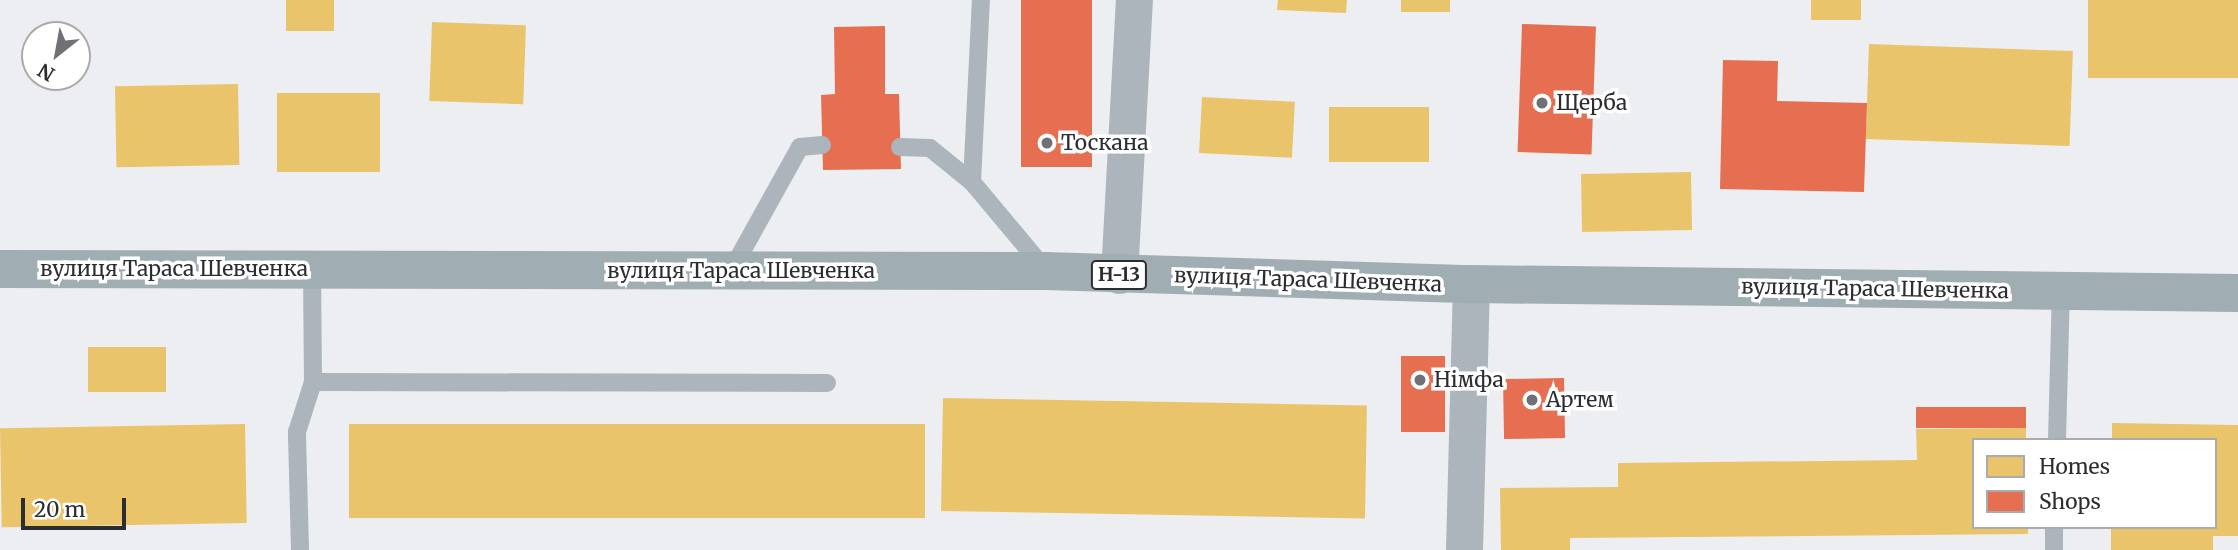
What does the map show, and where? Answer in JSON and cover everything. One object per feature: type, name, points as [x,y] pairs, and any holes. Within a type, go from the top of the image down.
[{"type":"main road","name":"вулиця Тараса Шевченка","points":[[0,269],[1046,271],[1472,284],[2238,293]]},
{"type":"street","points":[[1119,275],[1134,0]]},
{"type":"street","points":[[1464,550],[1472,284]]},
{"type":"lane","points":[[971,182],[981,0]]},
{"type":"lane","points":[[731,271],[800,147],[822,145]]},
{"type":"lane","points":[[900,147],[930,148],[971,182],[1046,271]]},
{"type":"lane","points":[[300,550],[297,432],[313,382],[312,270]]},
{"type":"lane","points":[[2057,438],[2061,291]]},
{"type":"lane","points":[[313,382],[827,383]]},
{"type":"lane","points":[[2051,549],[2054,529]]},
{"type":"building: Homes","points":[[286,0],[334,0],[334,31],[286,31]]},
{"type":"building: Homes","points":[[1278,0],[1347,0],[1346,13],[1277,10]]},
{"type":"building: Homes","points":[[1401,0],[1450,0],[1450,12],[1401,12]]},
{"type":"building: Homes","points":[[1811,0],[1861,0],[1861,20],[1811,20]]},
{"type":"building: Homes","points":[[2088,0],[2238,0],[2238,78],[2088,78]]},
{"type":"building: Homes","points":[[432,22],[526,25],[523,104],[429,101]]},
{"type":"building: Homes","points":[[1869,44],[2073,51],[2070,146],[1866,139]]},
{"type":"building: Homes","points":[[238,84],[239,165],[116,167],[115,86]]},
{"type":"building: Homes","points":[[277,93],[380,93],[380,172],[277,172]]},
{"type":"building: Homes","points":[[1202,97],[1295,102],[1292,158],[1199,153]]},
{"type":"building: Homes","points":[[1329,107],[1429,107],[1429,162],[1329,162]]},
{"type":"building: Homes","points":[[1691,172],[1692,230],[1582,232],[1581,174]]},
{"type":"building: Homes","points":[[88,347],[166,347],[166,392],[88,392]]},
{"type":"building: Homes","points":[[943,398],[1367,405],[1365,518],[941,511]]},
{"type":"building: Homes","points":[[2112,423],[2238,425],[2238,536],[2213,536],[2213,550],[2111,550],[2111,529],[2217,529],[2217,438],[2112,438]]},
{"type":"building: Homes","points":[[245,424],[247,523],[2,527],[0,428]]},
{"type":"building: Homes","points":[[349,424],[925,424],[925,518],[349,518]]},
{"type":"building: Homes","points":[[2026,428],[2026,438],[1972,438],[1972,529],[2028,529],[2028,534],[1570,538],[1570,550],[1501,550],[1500,488],[1618,487],[1618,463],[1917,460],[1916,429]]},
{"type":"building: Shops","points":[[1021,0],[1092,0],[1092,167],[1021,167]]},
{"type":"building: Shops","points":[[1522,24],[1596,27],[1591,155],[1518,152]]},
{"type":"building: Shops","points":[[885,26],[885,94],[899,94],[901,169],[823,170],[821,95],[835,94],[834,27]]},
{"type":"building: Shops","points":[[1723,60],[1778,61],[1777,101],[1867,103],[1864,192],[1720,189]]},
{"type":"building: Shops","points":[[1401,356],[1445,356],[1445,432],[1401,432]]},
{"type":"building: Shops","points":[[1564,378],[1565,438],[1504,439],[1503,379]]},
{"type":"building: Shops","points":[[1916,407],[2026,407],[2026,428],[1916,428]]},
{"type":"place","name":"Щерба","points":[[1542,103]]},
{"type":"place","name":"Тоскана","points":[[1047,143]]},
{"type":"place","name":"Німфа","points":[[1420,380]]},
{"type":"place","name":"Артем","points":[[1532,400]]}]
